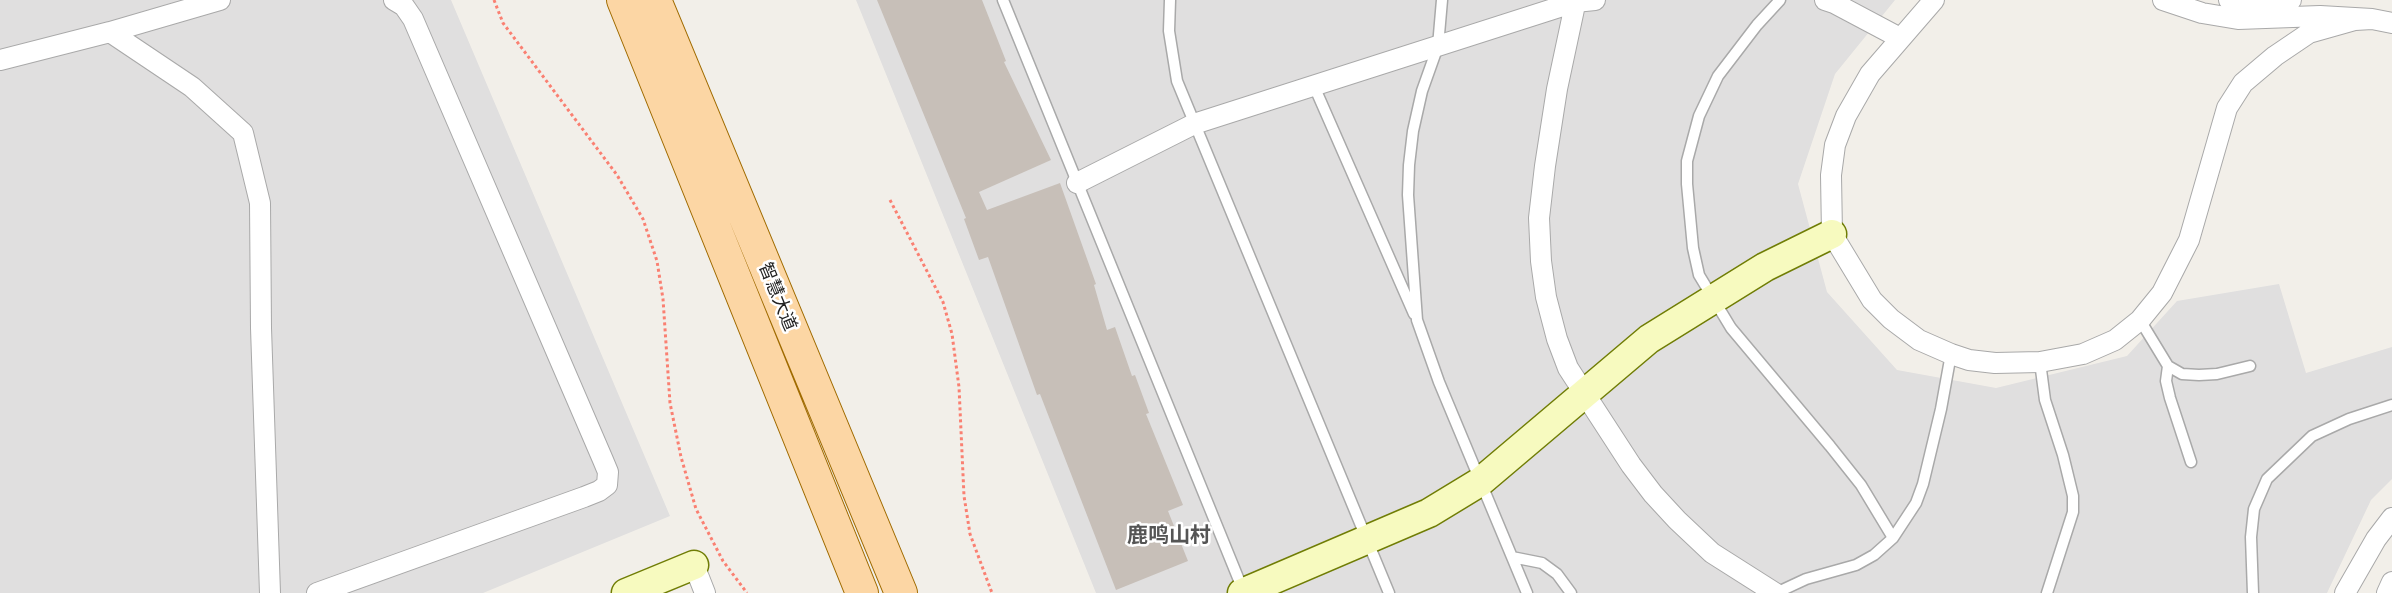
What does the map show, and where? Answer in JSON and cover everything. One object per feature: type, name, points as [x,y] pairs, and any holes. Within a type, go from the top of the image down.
[{"type":"main road","name":"智慧大道","points":[[623,0],[862,593]]},
{"type":"main road","name":"智慧大道","points":[[655,0],[901,593]]},
{"type":"street","points":[[0,60],[110,32],[220,0]]},
{"type":"street","points":[[317,593],[584,497],[607,485],[608,472],[413,19],[404,6],[394,0]]},
{"type":"street","points":[[1825,0],[1900,38]]},
{"type":"street","points":[[1934,0],[1870,74],[1846,116],[1835,145],[1831,175],[1832,234],[1872,300],[1891,320],[1919,340],[1951,354],[1969,360],[1995,363],[2040,362],[2083,354],[2115,340],[2140,320],[2162,293],[2189,240],[2227,108],[2243,83],[2275,56],[2309,33],[2355,20],[2372,19]]},
{"type":"street","points":[[2163,0],[2202,13],[2238,19],[2320,16],[2372,19],[2392,23]]},
{"type":"street","points":[[2229,0],[2235,2],[2291,0]]},
{"type":"street","points":[[1077,183],[1194,124],[1582,1]]},
{"type":"street","points":[[1582,1],[1557,89],[1539,218],[1541,261],[1546,297],[1568,368],[1631,465],[1653,494],[1712,553],[1775,593]]},
{"type":"street","points":[[110,32],[192,87],[243,133],[260,203],[261,328],[270,593]]},
{"type":"street","points":[[1243,593],[1429,513],[1480,482],[1649,339],[1765,267],[1832,234]]},
{"type":"street","points":[[2345,593],[2376,539],[2392,518]]},
{"type":"street","points":[[626,593],[694,565],[705,593]]},
{"type":"street","points":[[2387,593],[2392,582]]},
{"type":"lane","points":[[1003,0],[1243,593]]},
{"type":"lane","points":[[1170,0],[1169,31],[1177,81],[1389,593]]},
{"type":"lane","points":[[1417,320],[1408,195],[1409,165],[1413,131],[1422,91],[1438,46],[1442,0]]},
{"type":"lane","points":[[1780,0],[1757,25],[1718,76],[1699,116],[1687,161],[1693,248],[1699,275],[1731,328],[1855,477],[1893,538]]},
{"type":"lane","points":[[1314,86],[1417,320],[1439,382],[1527,593]]},
{"type":"lane","points":[[2140,320],[2168,366],[2182,374],[2217,374],[2250,366]]},
{"type":"lane","points":[[1775,593],[1806,579],[1856,566],[1874,555],[1893,538],[1916,503],[1923,484],[1951,354]]},
{"type":"lane","points":[[2040,362],[2045,400],[2063,455],[2073,496],[2073,512],[2047,593]]},
{"type":"lane","points":[[2168,366],[2166,381],[2169,398],[2191,462]]},
{"type":"lane","points":[[2253,593],[2251,537],[2254,509],[2267,479],[2312,436],[2349,419],[2392,405]]},
{"type":"lane","points":[[1512,557],[1542,563],[1557,574],[1571,593]]},
{"type":"path","points":[[494,0],[502,23],[618,175],[644,219],[657,261],[663,299],[670,403],[681,457],[696,509],[723,561],[747,593]]},
{"type":"path","points":[[890,200],[943,302],[952,334],[959,387],[964,496],[970,534],[992,593]]},
{"type":"shaded area","points":[[0,0],[451,0],[670,516],[483,593],[0,593]]},
{"type":"shaded area","points":[[856,0],[1895,0],[1835,74],[1798,184],[1827,292],[1897,370],[1996,388],[2127,356],[2177,301],[2279,284],[2306,373],[2392,347],[2392,479],[2371,500],[2327,593],[1096,593]]},
{"type":"building","points":[[877,0],[982,0],[1006,61],[1004,62],[1051,160],[979,192],[987,210],[1060,183],[1096,284],[1094,285],[1107,330],[1115,327],[1132,376],[1135,375],[1149,413],[1146,414],[1183,505],[1168,511],[1188,561],[1116,590],[1040,394],[1037,395],[988,257],[979,260],[964,219],[966,218]]},
{"type":"district","name":"鹿鸣山村","points":[[1169,536]]}]
